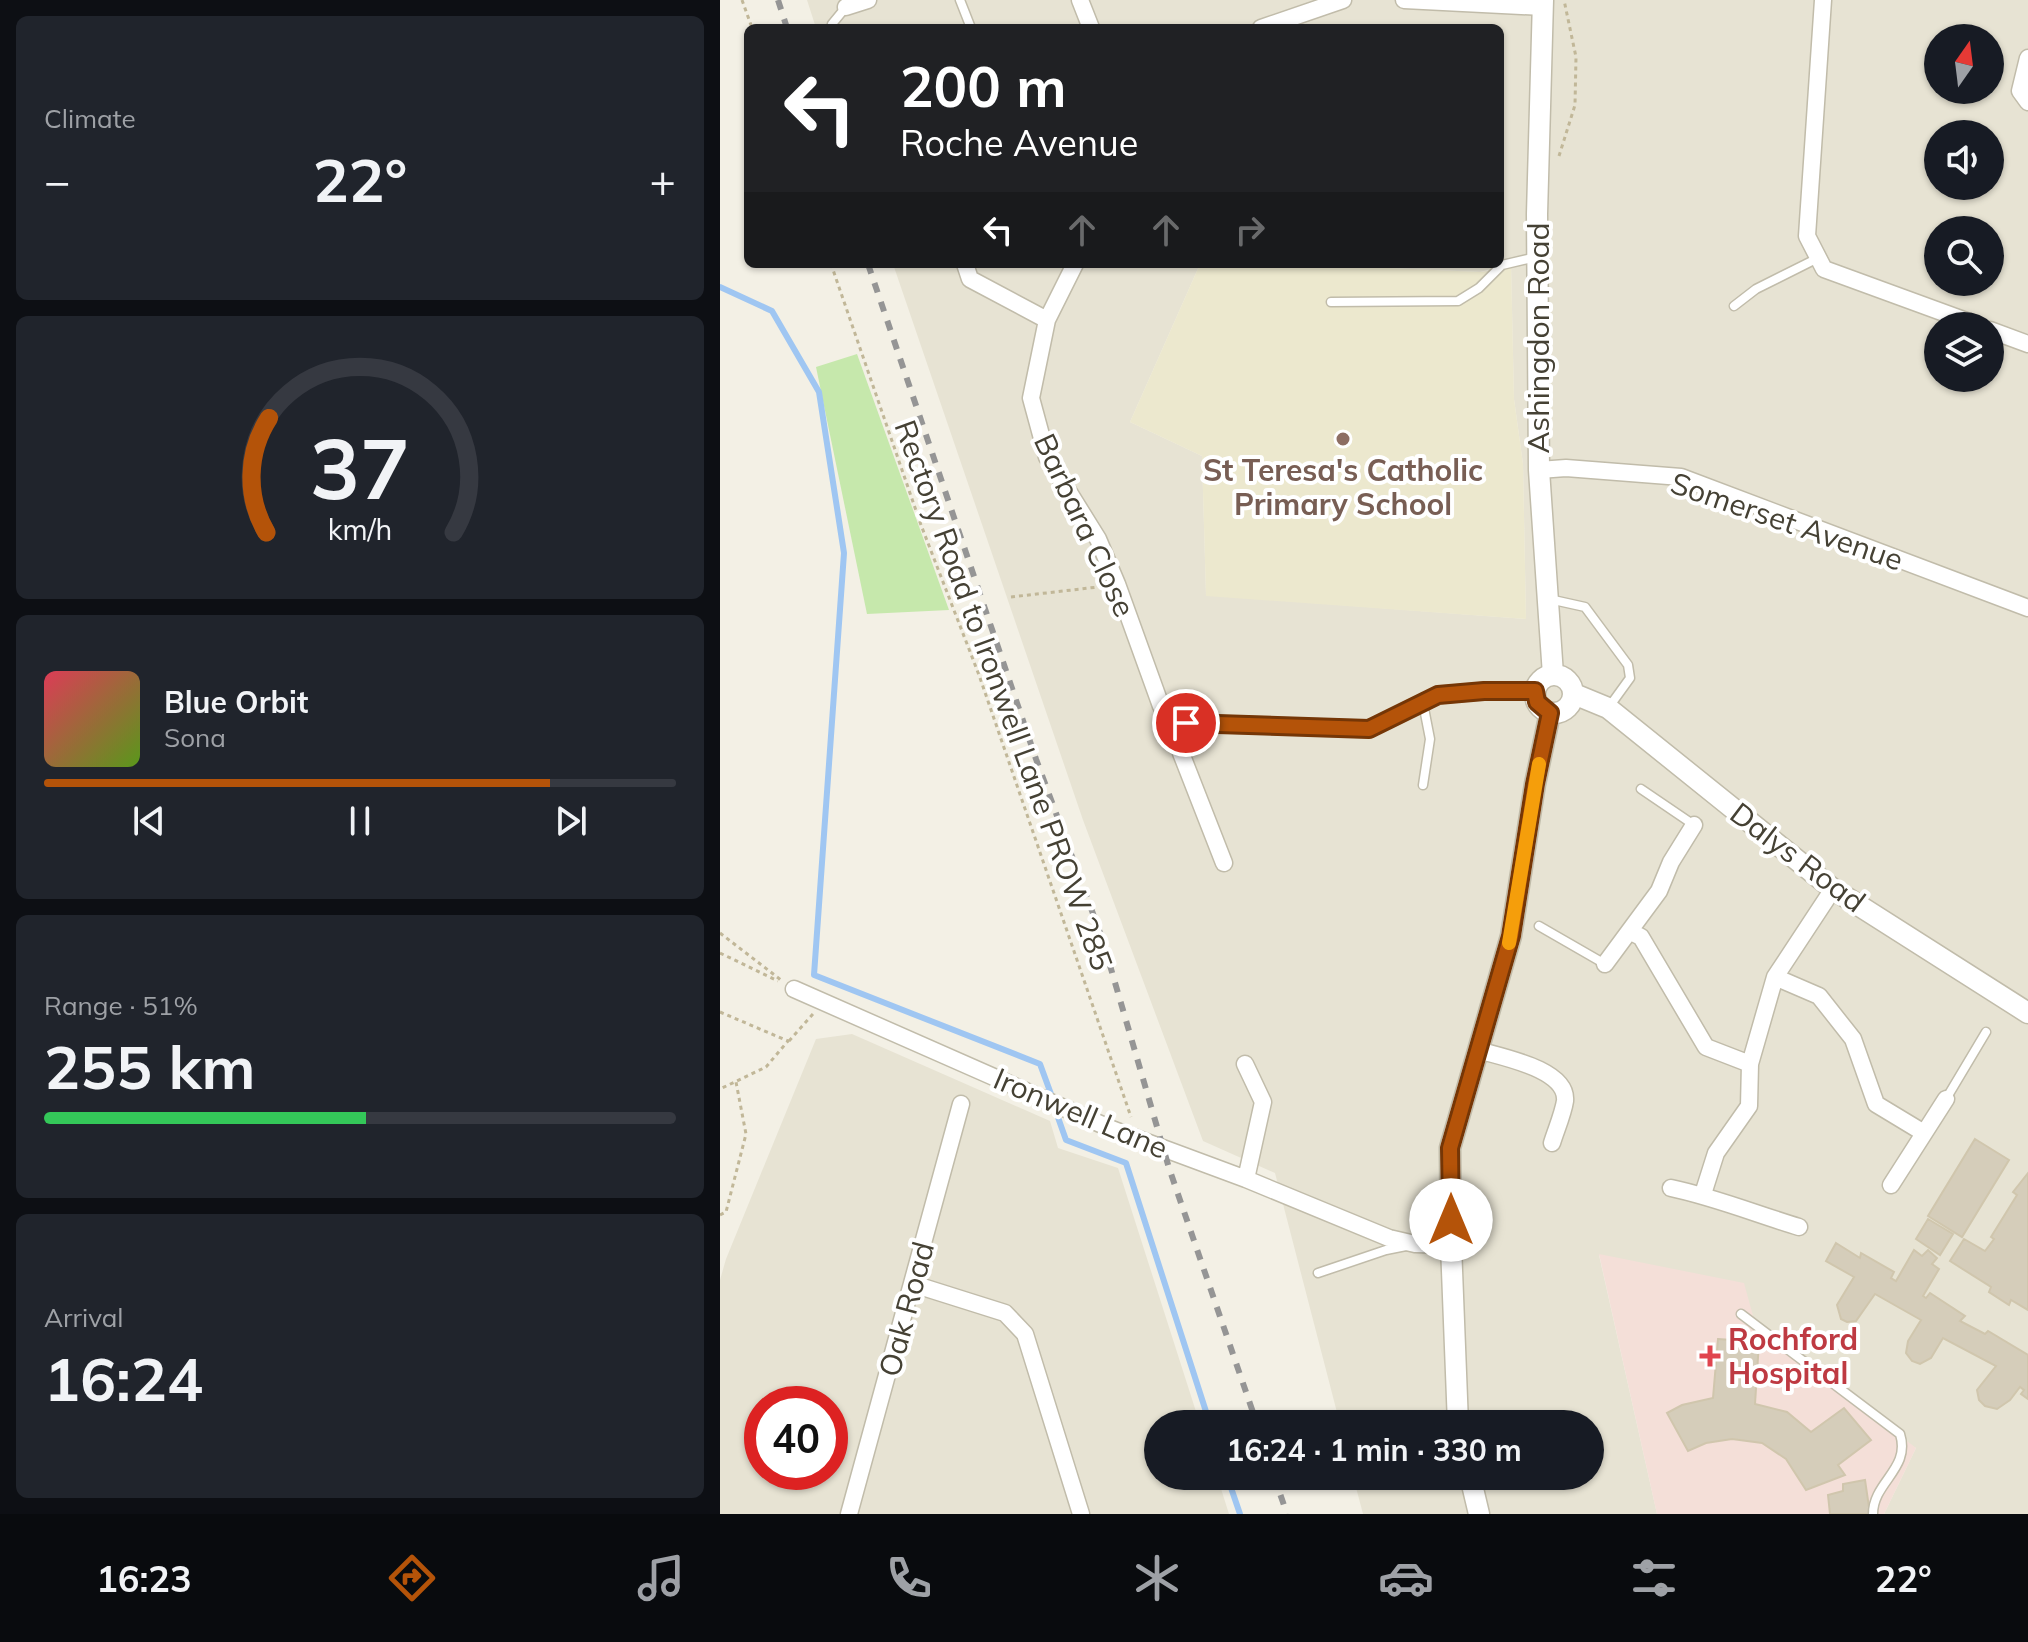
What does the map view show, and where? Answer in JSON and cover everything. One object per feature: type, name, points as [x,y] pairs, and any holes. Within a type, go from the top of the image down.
[{"type":"street","points":[[846,7],[868,0]]},
{"type":"street","points":[[1080,0],[1089,24]]},
{"type":"street","points":[[1270,24],[1314,5],[1343,0]]},
{"type":"street","points":[[1404,0],[1543,4]]},
{"type":"street","points":[[1823,0],[1807,236],[1824,269],[1942,312]]},
{"type":"street","name":"Ashingdon Road","points":[[1543,4],[1537,257],[1539,470],[1553,675]]},
{"type":"street","points":[[2028,58],[2020,91],[2028,102]]},
{"type":"street","points":[[966,268],[970,279],[1047,320]]},
{"type":"street","name":"Barbara Close","points":[[1073,268],[1047,320],[1031,398],[1047,457],[1098,539],[1161,706],[1186,723]]},
{"type":"street","points":[[2004,335],[2028,344]]},
{"type":"street","name":"Somerset Avenue","points":[[1539,470],[1566,468],[1681,477],[2028,608]]},
{"type":"street","points":[[1553,675],[1570,682],[1574,694],[1566,709],[1550,713],[1537,702],[1535,691],[1541,680],[1553,675]]},
{"type":"street","points":[[1224,863],[1181,753],[1186,723],[1369,729],[1438,695],[1535,691]]},
{"type":"street","name":"Dalys Road","points":[[1574,694],[1608,708],[1833,889],[2028,1013]]},
{"type":"street","points":[[1457,1410],[1450,1148],[1511,936],[1535,784],[1550,713]]},
{"type":"street","points":[[1605,964],[1659,891],[1671,862],[1694,825]]},
{"type":"street","points":[[1703,1194],[1716,1153],[1749,1106],[1750,1064],[1775,977],[1833,889]]},
{"type":"street","points":[[1631,932],[1641,937],[1706,1047],[1750,1064]]},
{"type":"street","points":[[1775,977],[1819,996],[1853,1039],[1876,1104],[1924,1133]]},
{"type":"street","name":"Ironwell Lane","points":[[794,989],[1139,1139],[1389,1238],[1415,1244],[1451,1245]]},
{"type":"street","points":[[1478,1050],[1534,1068],[1557,1080],[1565,1099],[1552,1143]]},
{"type":"street","points":[[1245,1064],[1263,1102],[1246,1179]]},
{"type":"street","points":[[1891,1185],[1946,1099]]},
{"type":"street","name":"Oak Road","points":[[849,1514],[961,1104]]},
{"type":"street","points":[[1671,1188],[1703,1194],[1747,1212],[1799,1227]]},
{"type":"street","points":[[913,1284],[1005,1313],[1025,1334],[1081,1514]]},
{"type":"street","points":[[1473,1490],[1479,1514]]},
{"type":"lane","points":[[960,0],[969,24]]},
{"type":"lane","points":[[832,24],[846,7]]},
{"type":"lane","points":[[1504,265],[1537,257]]},
{"type":"lane","points":[[1734,306],[1756,289],[1818,257]]},
{"type":"lane","points":[[1331,302],[1458,301],[1479,288],[1499,268]]},
{"type":"lane","points":[[1548,599],[1585,607],[1628,665],[1630,678],[1608,708]]},
{"type":"lane","points":[[1423,703],[1430,739],[1423,785]]},
{"type":"lane","points":[[1641,789],[1694,825]]},
{"type":"lane","points":[[1539,926],[1605,964]]},
{"type":"lane","points":[[1946,1099],[1986,1032]]},
{"type":"lane","points":[[1318,1273],[1386,1250],[1415,1244]]},
{"type":"lane","points":[[1741,1314],[1900,1434],[1902,1456],[1879,1492],[1873,1514]]},
{"type":"path","points":[[742,0],[751,24]]},
{"type":"path","points":[[1557,162],[1575,105],[1576,57],[1564,0]]},
{"type":"path","name":"Rectory Road to Ironwell Lane PROW 285","points":[[832,268],[921,525],[979,675],[1139,1139]]},
{"type":"path","points":[[1011,597],[1117,584]]},
{"type":"path","points":[[720,933],[794,989]]},
{"type":"path","points":[[720,953],[794,989]]},
{"type":"path","points":[[720,1012],[788,1041]]},
{"type":"path","points":[[720,1089],[766,1067],[810,1017]]},
{"type":"path","points":[[720,1215],[726,1212],[746,1134],[736,1082]]},
{"type":"shaded area","points":[[807,0],[2028,0],[2028,1514],[1884,1514],[1916,1448],[1599,1255],[1657,1514],[1363,1514],[1357,1490],[1604,1490],[1604,1410],[1336,1410],[1275,1173],[1203,1141],[1083,820],[894,268],[1198,268],[1130,422],[1202,456],[1206,595],[1526,619],[1523,464],[1514,399],[1511,264],[1504,266],[1504,24],[815,24]]},
{"type":"shaded area","name":"St Teresa's Catholic Primary School","points":[[1511,264],[1514,399],[1523,464],[1526,619],[1206,596],[1202,456],[1130,422],[1198,268],[1389,268],[1480,272]]},
{"type":"shaded area","points":[[1389,268],[1496,268],[1480,272]]},
{"type":"shaded area","points":[[852,1034],[1050,1121],[1058,1148],[1118,1168],[1196,1410],[1144,1410],[1144,1490],[1221,1490],[1229,1514],[720,1514],[720,1280],[816,1039]]},
{"type":"shaded area","name":"Rochford Hospital","points":[[1599,1254],[1744,1283],[1755,1323],[1916,1448],[1884,1514],[1657,1514]]},
{"type":"green space","points":[[857,354],[949,610],[867,614],[816,367]]},
{"type":"building","points":[[1975,1139],[2009,1160],[1962,1237],[1928,1216]]},
{"type":"building","points":[[2028,1173],[2028,1310],[2011,1300],[2009,1305],[1989,1292],[1991,1287],[1950,1261],[1964,1239],[1985,1251],[2017,1195],[2013,1192]]},
{"type":"building","points":[[1928,1219],[1953,1234],[1940,1255],[1916,1239]]},
{"type":"building","points":[[1836,1243],[1860,1258],[1861,1253],[1894,1272],[1891,1278],[1896,1281],[1914,1250],[1922,1256],[1928,1250],[1937,1258],[1932,1264],[1939,1269],[1923,1296],[1926,1298],[1930,1293],[1965,1316],[1960,1321],[1985,1334],[1988,1331],[2028,1355],[2028,1399],[2021,1394],[2024,1390],[2020,1387],[2010,1400],[1997,1409],[1985,1406],[1979,1400],[1977,1390],[1996,1366],[1943,1338],[1931,1358],[1920,1364],[1912,1361],[1906,1353],[1908,1341],[1921,1320],[1875,1294],[1856,1321],[1841,1319],[1837,1305],[1854,1277],[1826,1261]]},
{"type":"building","points":[[1718,1339],[1759,1342],[1755,1404],[1787,1412],[1811,1432],[1844,1408],[1871,1440],[1838,1465],[1845,1475],[1806,1490],[1786,1459],[1762,1443],[1732,1439],[1706,1443],[1688,1451],[1667,1413],[1682,1405],[1713,1398]]},
{"type":"building","points":[[1865,1480],[1870,1514],[1830,1514],[1828,1495],[1843,1491],[1843,1484]]},
{"type":"waterway","points":[[720,287],[772,311],[819,392],[844,553],[814,975],[1040,1064],[1051,1094]]},
{"type":"waterway","points":[[1055,1109],[1066,1140],[1126,1163],[1205,1410]]},
{"type":"waterway","points":[[1232,1490],[1240,1514]]},
{"type":"railway","points":[[778,0],[786,24]]},
{"type":"railway","points":[[869,268],[1036,759],[1102,938],[1169,1168],[1252,1410]]},
{"type":"railway","points":[[1279,1490],[1287,1514]]},
{"type":"slow traffic","points":[[1509,943],[1539,764]]},
{"type":"place","name":"St Teresa's Catholic Primary School","points":[[1343,439]]},
{"type":"place","name":"Rochford Hospital","points":[[1710,1356]]},
{"type":"route","points":[[1186,723],[1369,729],[1438,695],[1484,691],[1535,691],[1540,707],[1550,713],[1535,784],[1511,936],[1450,1148],[1451,1220]]}]
